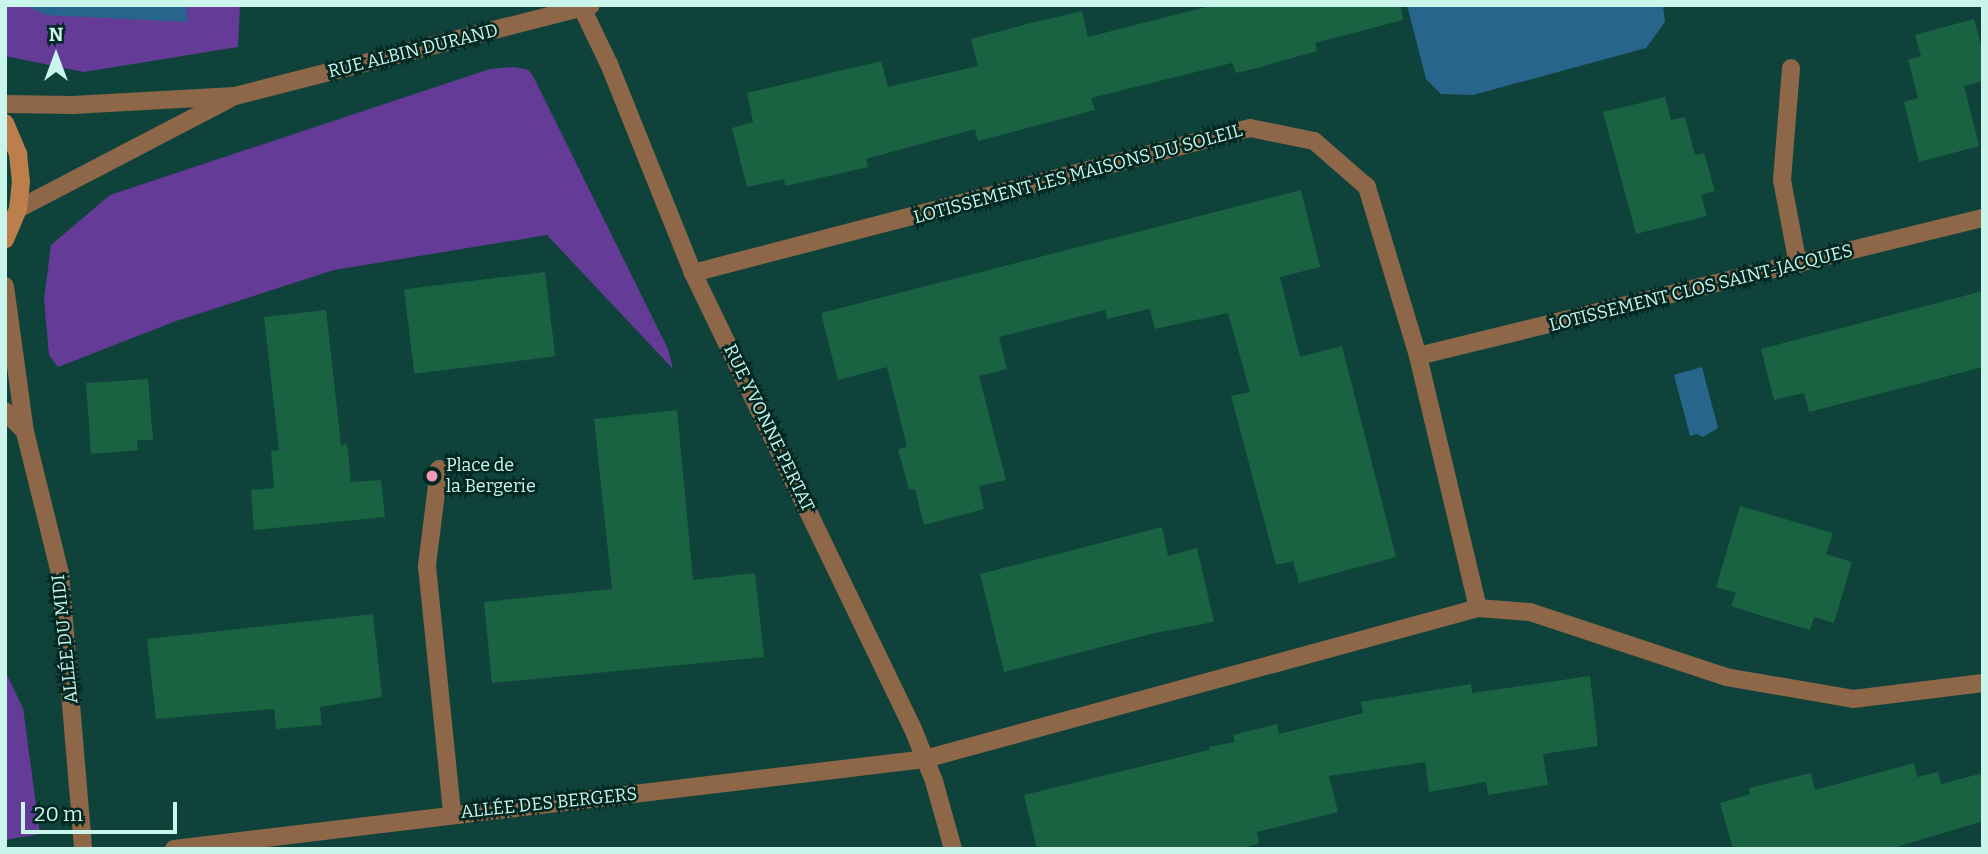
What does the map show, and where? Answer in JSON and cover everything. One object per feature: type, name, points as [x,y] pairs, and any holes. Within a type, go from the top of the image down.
[{"type":"main road","points":[[5,123],[18,153],[21,181],[18,209],[5,239]]},
{"type":"street","name":"RUE ALBIN DURAND","points":[[5,104],[73,105],[235,96],[587,7]]},
{"type":"street","name":"RUE YVONNE PERTAT","points":[[587,7],[694,273],[925,759],[953,849]]},
{"type":"street","points":[[1791,68],[1782,180],[1798,265]]},
{"type":"street","name":"RUE ALBIN DURAND","points":[[18,209],[235,96]]},
{"type":"street","name":"LOTISSEMENT LES MAISONS DU SOLEIL","points":[[694,273],[1250,128],[1314,141],[1367,187],[1418,356],[1478,608]]},
{"type":"street","name":"LOTISSEMENT CLOS SAINT-JACQUES","points":[[1418,356],[1983,218]]},
{"type":"street","name":"ALLÉE DU MIDI","points":[[5,286],[25,432],[60,573],[83,849]]},
{"type":"street","name":"ALLÉE DU MIDI","points":[[5,411],[25,432]]},
{"type":"street","points":[[439,469],[427,566],[452,813]]},
{"type":"street","points":[[925,759],[1478,608],[1530,612],[1726,677],[1853,699],[1983,683]]},
{"type":"street","name":"ALLÉE DES BERGERS","points":[[174,849],[235,844],[452,813],[925,759]]},
{"type":"shaded area","points":[[5,5],[240,5],[238,47],[84,72],[5,56]]},
{"type":"shaded area","points":[[514,67],[529,70],[535,80],[668,349],[673,369],[547,235],[334,270],[176,321],[58,367],[49,355],[44,299],[51,245],[110,195],[490,69]]},
{"type":"shaded area","points":[[5,671],[23,708],[40,834],[5,840]]},
{"type":"water","points":[[24,5],[186,5],[188,22],[46,15]]},
{"type":"water","points":[[1407,5],[1663,5],[1665,22],[1646,48],[1473,95],[1441,94],[1426,79]]},
{"type":"water","points":[[1702,367],[1718,428],[1703,437],[1697,434],[1690,436],[1674,375]]},
{"type":"building","points":[[1214,5],[1401,5],[1403,20],[1315,43],[1317,51],[1257,68],[1236,73],[1232,63],[1091,98],[1095,110],[978,141],[975,129],[866,159],[868,167],[785,186],[784,179],[747,187],[732,128],[753,122],[747,93],[881,61],[888,87],[978,66],[971,39],[1027,24],[1082,11],[1088,37]]},
{"type":"building","points":[[1974,19],[1983,52],[1983,81],[1964,86],[1979,146],[1919,162],[1904,102],[1918,98],[1908,60],[1921,56],[1915,35]]},
{"type":"building","points":[[1665,97],[1671,120],[1685,117],[1695,155],[1704,153],[1715,191],[1701,195],[1707,216],[1636,234],[1603,112]]},
{"type":"building","points":[[1301,190],[1320,267],[1280,277],[1300,357],[1342,346],[1396,557],[1299,583],[1293,561],[1276,565],[1231,396],[1250,392],[1228,313],[1155,329],[1150,309],[1107,319],[1105,310],[999,337],[1007,369],[979,376],[1006,480],[979,486],[984,509],[924,525],[915,489],[909,490],[898,449],[907,447],[887,367],[838,380],[821,313]]},
{"type":"building","points":[[545,272],[555,356],[414,374],[404,289]]},
{"type":"building","points":[[1983,291],[1983,367],[1809,412],[1804,393],[1774,400],[1761,349]]},
{"type":"building","points":[[326,310],[341,445],[347,444],[351,482],[381,480],[385,517],[254,530],[251,490],[274,488],[271,451],[279,450],[264,317]]},
{"type":"building","points":[[148,379],[153,440],[137,440],[138,450],[91,454],[86,383]]},
{"type":"building","points":[[677,410],[693,580],[755,573],[764,657],[492,683],[484,602],[612,589],[594,419]]},
{"type":"building","points":[[1740,506],[1833,533],[1826,554],[1852,562],[1834,623],[1814,617],[1810,630],[1731,606],[1736,593],[1716,587]]},
{"type":"building","points":[[1162,527],[1168,556],[1197,548],[1214,622],[1155,633],[1004,672],[980,574]]},
{"type":"building","points":[[373,614],[382,697],[320,707],[322,725],[276,729],[274,709],[156,719],[147,639]]},
{"type":"building","points":[[1590,676],[1598,746],[1543,754],[1548,785],[1488,795],[1486,782],[1429,792],[1425,762],[1329,776],[1338,812],[1257,832],[1259,844],[1238,849],[1037,849],[1024,795],[1209,750],[1209,747],[1235,742],[1233,735],[1277,724],[1279,734],[1363,713],[1361,702],[1471,684],[1472,693]]},
{"type":"building","points":[[1914,763],[1917,777],[1938,772],[1941,784],[1983,773],[1983,821],[1890,849],[1733,849],[1720,803],[1750,794],[1749,788],[1811,773],[1815,790]]},
{"type":"place","name":"Place de la Bergerie","points":[[432,476]]}]
